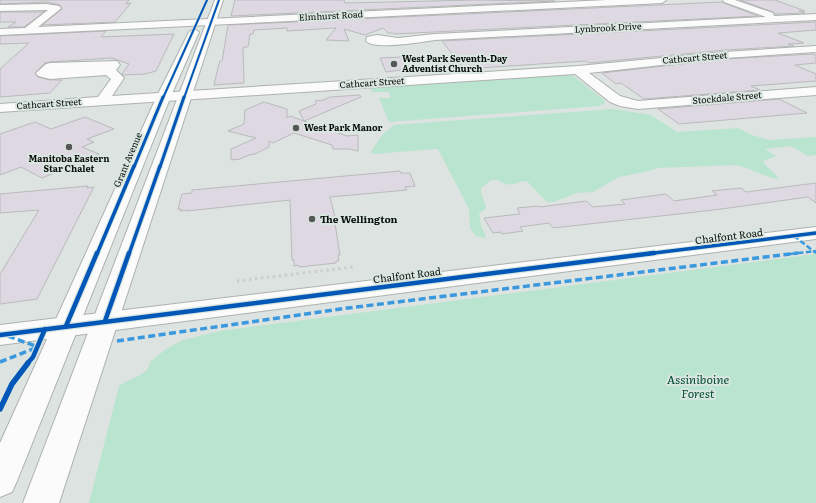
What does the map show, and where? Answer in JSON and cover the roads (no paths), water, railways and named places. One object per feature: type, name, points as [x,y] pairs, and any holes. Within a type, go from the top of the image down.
[{"type":"street","points":[[22,8],[33,0]]},
{"type":"street","name":"Grant Avenue","points":[[0,481],[164,96],[207,0]]},
{"type":"street","points":[[40,503],[219,0]]},
{"type":"street","name":"Elmhurst Road","points":[[0,32],[212,22],[263,16],[662,0]]},
{"type":"street","points":[[727,0],[802,27]]},
{"type":"street","points":[[748,7],[771,6]]},
{"type":"street","points":[[0,8],[56,8],[28,30]]},
{"type":"street","name":"Lynbrook Drive","points":[[400,41],[435,37],[816,17]]},
{"type":"street","name":"Cathcart Street","points":[[0,108],[164,96],[578,70],[725,55],[816,49]]},
{"type":"street","name":"Stockdale Street","points":[[578,70],[615,99],[625,103],[638,105],[816,90]]},
{"type":"street","points":[[102,101],[118,78],[109,71]]},
{"type":"street","name":"Chalfont Road","points":[[0,335],[816,233]]},
{"type":"place","name":"West Park Seventh-Day Adventist Church","points":[[394,64]]},
{"type":"place","name":"West Park Manor","points":[[296,128]]},
{"type":"place","name":"Manitoba Eastern Star Chalet","points":[[69,147]]},
{"type":"place","name":"The Wellington","points":[[312,219]]},
{"type":"park label","name":"Assiniboine Forest","points":[[698,387]]}]
